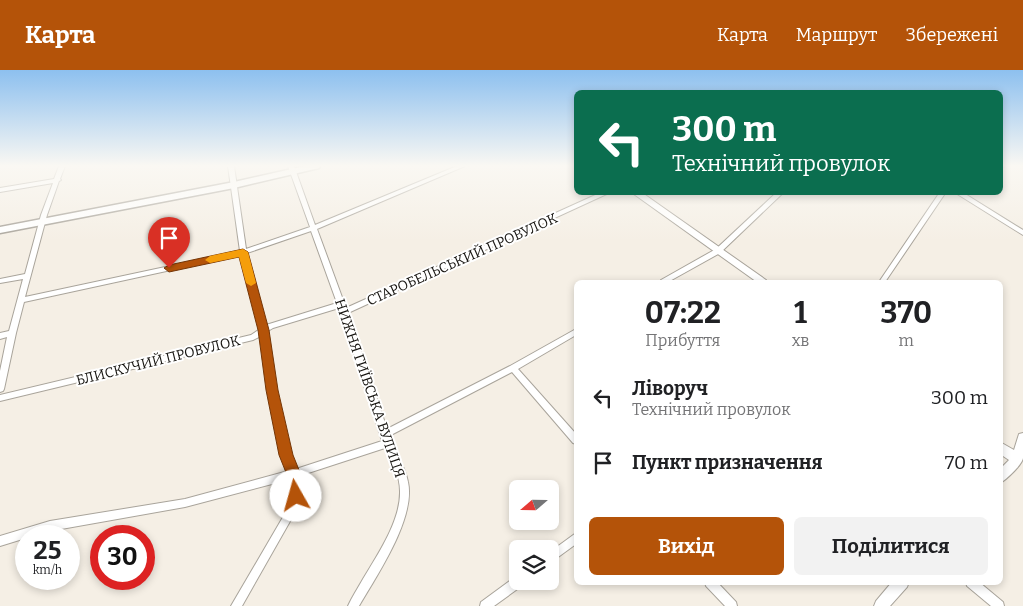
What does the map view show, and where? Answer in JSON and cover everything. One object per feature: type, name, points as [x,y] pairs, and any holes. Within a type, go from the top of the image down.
[{"type":"main road","points":[[0,230],[203,191]]},
{"type":"street","points":[[0,389],[12,333],[43,222],[54,191]]},
{"type":"street","points":[[235,191],[243,252],[264,330],[272,390],[286,455],[298,485],[294,506],[236,606]]},
{"type":"street","name":"НИЖНЯ ГИЇВСЬКА ВУЛИЦЯ","points":[[300,191],[343,309],[386,439],[398,462],[405,492],[398,523],[353,606]]},
{"type":"street","points":[[22,300],[243,252],[313,228],[402,191]]},
{"type":"street","name":"СТАРОБЕЛЬСЬКИЙ ПРОВУЛОК","points":[[343,309],[601,195]]},
{"type":"street","points":[[639,195],[760,280]]},
{"type":"street","points":[[667,280],[718,251],[778,195]]},
{"type":"street","points":[[883,280],[941,195]]},
{"type":"street","points":[[963,195],[1023,233]]},
{"type":"street","points":[[0,281],[28,276]]},
{"type":"street","name":"БЛИСКУЧИЙ ПРОВУЛОК","points":[[0,398],[254,337],[270,326],[343,309]]},
{"type":"street","points":[[0,336],[12,333]]},
{"type":"street","points":[[0,541],[50,526],[185,503],[294,474],[386,439],[574,333]]},
{"type":"street","points":[[513,368],[574,438]]},
{"type":"street","points":[[1003,475],[1020,461],[1023,438]]},
{"type":"street","points":[[1003,449],[1020,461]]},
{"type":"street","points":[[559,551],[574,540]]},
{"type":"street","points":[[713,585],[732,606]]},
{"type":"street","points":[[881,606],[899,585]]},
{"type":"street","points":[[975,585],[999,606]]},
{"type":"street","points":[[486,606],[509,588]]},
{"type":"slow traffic","points":[[210,260],[243,252],[251,283]]},
{"type":"route","points":[[169,268],[243,252],[264,330],[272,390],[286,455],[298,485],[296,496]]}]
